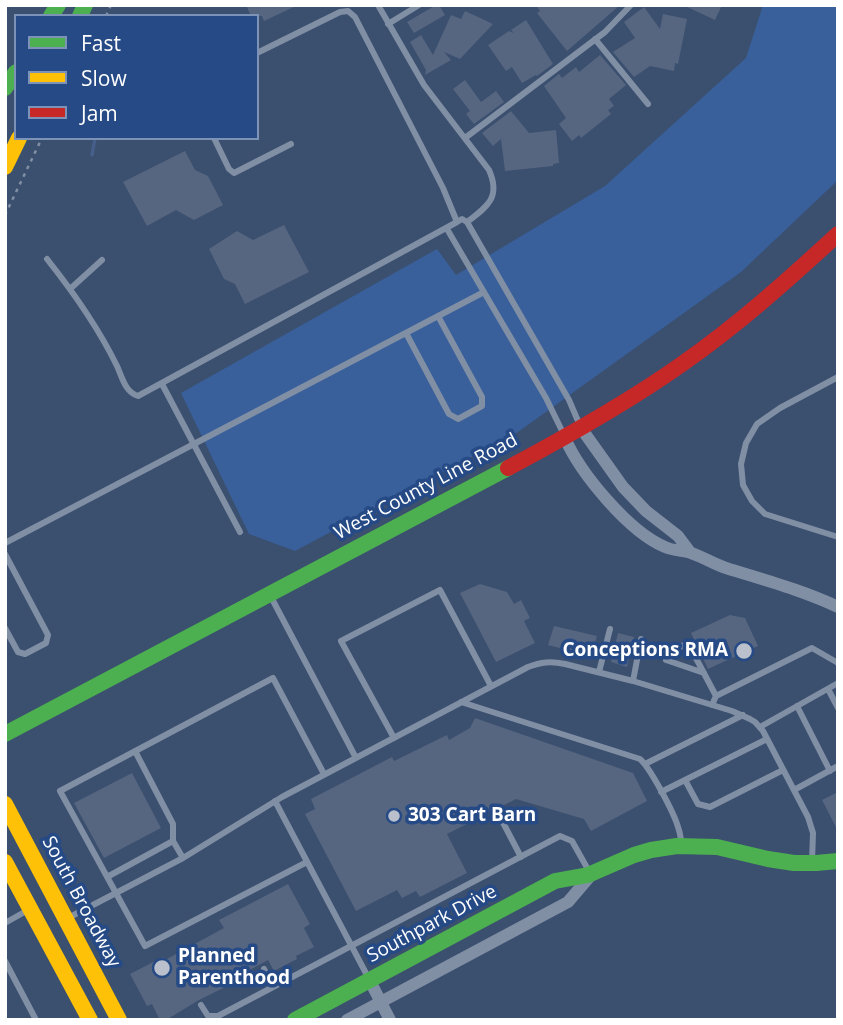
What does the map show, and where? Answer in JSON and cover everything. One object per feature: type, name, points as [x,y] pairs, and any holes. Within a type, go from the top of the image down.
[{"type":"main road","points":[[5,167],[18,140]]},
{"type":"main road","name":"West County Line Road","points":[[5,734],[565,438],[617,407],[695,355],[757,307],[838,234]]},
{"type":"main road","name":"South Broadway","points":[[5,804],[118,1020]]},
{"type":"main road","name":"Southpark Drive","points":[[295,1020],[555,881],[591,874],[644,851],[681,845],[722,846],[776,860],[812,864],[838,861]]},
{"type":"main road","points":[[5,862],[90,1020]]},
{"type":"street","points":[[581,428],[623,488],[646,511],[678,536],[690,552]]},
{"type":"street","points":[[565,438],[599,490],[625,518],[656,543],[690,552],[723,567],[800,591],[838,607]]},
{"type":"street","name":"Southpark Drive","points":[[347,1020],[568,902],[591,874]]},
{"type":"street","points":[[370,981],[390,1020]]},
{"type":"lane","points":[[378,5],[424,85],[489,170],[494,181],[495,191],[483,210],[467,222]]},
{"type":"lane","points":[[388,24],[419,5]]},
{"type":"lane","points":[[465,138],[605,32],[631,5]]},
{"type":"lane","points":[[259,52],[340,12],[348,11],[355,17],[443,188],[457,222]]},
{"type":"lane","points":[[595,39],[648,104]]},
{"type":"lane","points":[[215,140],[229,170],[234,173],[291,144]]},
{"type":"lane","points":[[47,259],[71,289],[104,340],[129,391],[138,396],[462,219],[467,222],[569,400],[581,428]]},
{"type":"lane","points":[[447,229],[546,398],[565,438]]},
{"type":"lane","points":[[71,289],[102,260]]},
{"type":"lane","points":[[5,543],[484,292]]},
{"type":"lane","points":[[406,333],[449,414],[458,419],[482,406],[482,397],[438,316]]},
{"type":"lane","points":[[838,377],[780,408],[757,424],[746,443],[741,464],[743,485],[752,501],[765,514],[838,537]]},
{"type":"lane","points":[[162,384],[240,532]]},
{"type":"lane","points":[[5,554],[48,635],[46,643],[24,654],[18,652],[5,628]]},
{"type":"lane","points":[[394,738],[341,641],[440,590],[491,686]]},
{"type":"lane","points":[[270,594],[356,758]]},
{"type":"lane","points":[[599,672],[610,629]]},
{"type":"lane","points":[[633,681],[641,639]]},
{"type":"lane","points":[[704,673],[666,660],[670,652],[688,643],[704,673],[716,696]]},
{"type":"lane","points":[[712,705],[716,696],[812,648],[838,663]]},
{"type":"lane","points":[[66,919],[183,858],[275,800],[324,774],[528,667],[554,661],[633,681],[743,715],[755,722],[811,825],[812,864]]},
{"type":"lane","points":[[307,862],[145,946],[60,791],[273,678],[324,774]]},
{"type":"lane","points":[[760,727],[838,683]]},
{"type":"lane","points":[[828,689],[838,708]]},
{"type":"lane","points":[[461,702],[640,759],[646,764],[677,822],[681,845]]},
{"type":"lane","points":[[797,706],[830,771]]},
{"type":"lane","points":[[646,764],[743,715]]},
{"type":"lane","points":[[661,792],[766,739]]},
{"type":"lane","points":[[135,751],[173,824],[173,841],[183,858]]},
{"type":"lane","points":[[794,790],[838,766]]},
{"type":"lane","points":[[685,780],[698,804],[710,807],[783,770]]},
{"type":"lane","points":[[275,800],[370,981]]},
{"type":"lane","points":[[498,813],[521,857]]},
{"type":"lane","points":[[201,1005],[208,1016],[218,1016],[560,836],[572,841],[591,874]]},
{"type":"lane","points":[[107,877],[173,841]]},
{"type":"lane","points":[[5,922],[30,909]]},
{"type":"lane","points":[[5,961],[36,1020]]},
{"type":"lane","points":[[264,969],[273,987]]},
{"type":"path","points":[[5,215],[42,140]]},
{"type":"shaded area","points":[[763,5],[838,6],[838,180],[741,272],[518,432],[295,551],[249,534],[181,393],[437,249],[456,275],[605,186],[746,58]]},
{"type":"building","points":[[246,5],[298,5],[264,21],[259,14],[250,14]]},
{"type":"building","points":[[439,5],[445,15],[414,33],[407,22]]},
{"type":"building","points":[[536,5],[620,5],[567,51],[537,13],[540,11]]},
{"type":"building","points":[[683,5],[722,5],[715,20]]},
{"type":"building","points":[[644,7],[660,29],[663,14],[687,19],[678,64],[675,63],[674,71],[650,66],[634,77],[613,52],[635,38],[624,22]]},
{"type":"building","points":[[465,11],[493,24],[460,59],[444,52],[451,60],[425,75],[426,70],[410,42],[421,35],[433,55],[451,15],[461,19]]},
{"type":"building","points":[[526,20],[553,64],[522,83],[512,67],[506,71],[488,45],[509,31],[514,33],[511,30]]},
{"type":"building","points":[[600,55],[626,85],[609,99],[614,106],[608,110],[611,114],[581,138],[579,135],[572,141],[559,124],[566,118],[544,86],[559,74],[562,78],[576,67],[579,72]]},
{"type":"building","points":[[465,80],[481,102],[496,91],[504,102],[474,124],[466,114],[470,111],[453,89]]},
{"type":"building","points":[[511,111],[529,133],[556,130],[559,163],[505,171],[501,139],[493,146],[482,133]]},
{"type":"building","points":[[185,151],[195,170],[208,176],[223,205],[194,220],[176,210],[147,226],[123,182]]},
{"type":"building","points":[[284,225],[309,272],[245,304],[235,284],[224,279],[209,249],[237,231],[253,240]]},
{"type":"building","points":[[480,584],[507,592],[514,604],[521,600],[530,618],[524,621],[535,643],[496,662],[460,593]]},
{"type":"building","points":[[730,615],[745,618],[758,646],[708,669],[691,633]]},
{"type":"building","points":[[554,626],[597,636],[591,656],[548,645]]},
{"type":"building","points":[[618,633],[634,637],[627,667],[611,662]]},
{"type":"building","name":"303 Cart Barn","points":[[475,718],[633,773],[647,801],[591,831],[584,819],[516,799],[447,834],[467,873],[420,897],[416,891],[402,898],[397,890],[356,911],[305,814],[315,809],[311,799],[392,757],[394,761],[447,735],[449,740],[470,728]]},
{"type":"building","points":[[132,773],[161,828],[104,858],[74,803]]},
{"type":"building","points":[[838,792],[838,831],[822,800]]},
{"type":"building","points":[[288,884],[310,924],[304,928],[314,947],[274,971],[268,960],[246,972],[248,976],[166,1020],[160,1020],[152,1004],[147,1006],[130,974],[163,957],[165,960],[224,928],[219,920]]},
{"type":"waterway","points":[[92,155],[95,140]]},
{"type":"traffic: fast","points":[[52,14],[58,5]]},
{"type":"traffic: fast","points":[[81,14],[85,5]]},
{"type":"traffic: fast","points":[[5,88],[14,75]]},
{"type":"traffic: fast","points":[[5,734],[508,468]]},
{"type":"traffic: fast","points":[[295,1020],[555,881],[588,875],[651,850],[677,846],[717,847],[794,863],[838,861]]},
{"type":"traffic: slow","points":[[5,167],[18,140]]},
{"type":"traffic: slow","points":[[5,804],[119,1020]]},
{"type":"traffic: slow","points":[[5,862],[90,1020]]},
{"type":"traffic: jam","points":[[508,468],[597,419],[682,364],[743,318],[838,234]]},
{"type":"place","name":"Conceptions RMA","points":[[744,651]]},
{"type":"place","name":"303 Cart Barn","points":[[394,816]]},
{"type":"place","name":"Planned Parenthood","points":[[162,968]]}]
